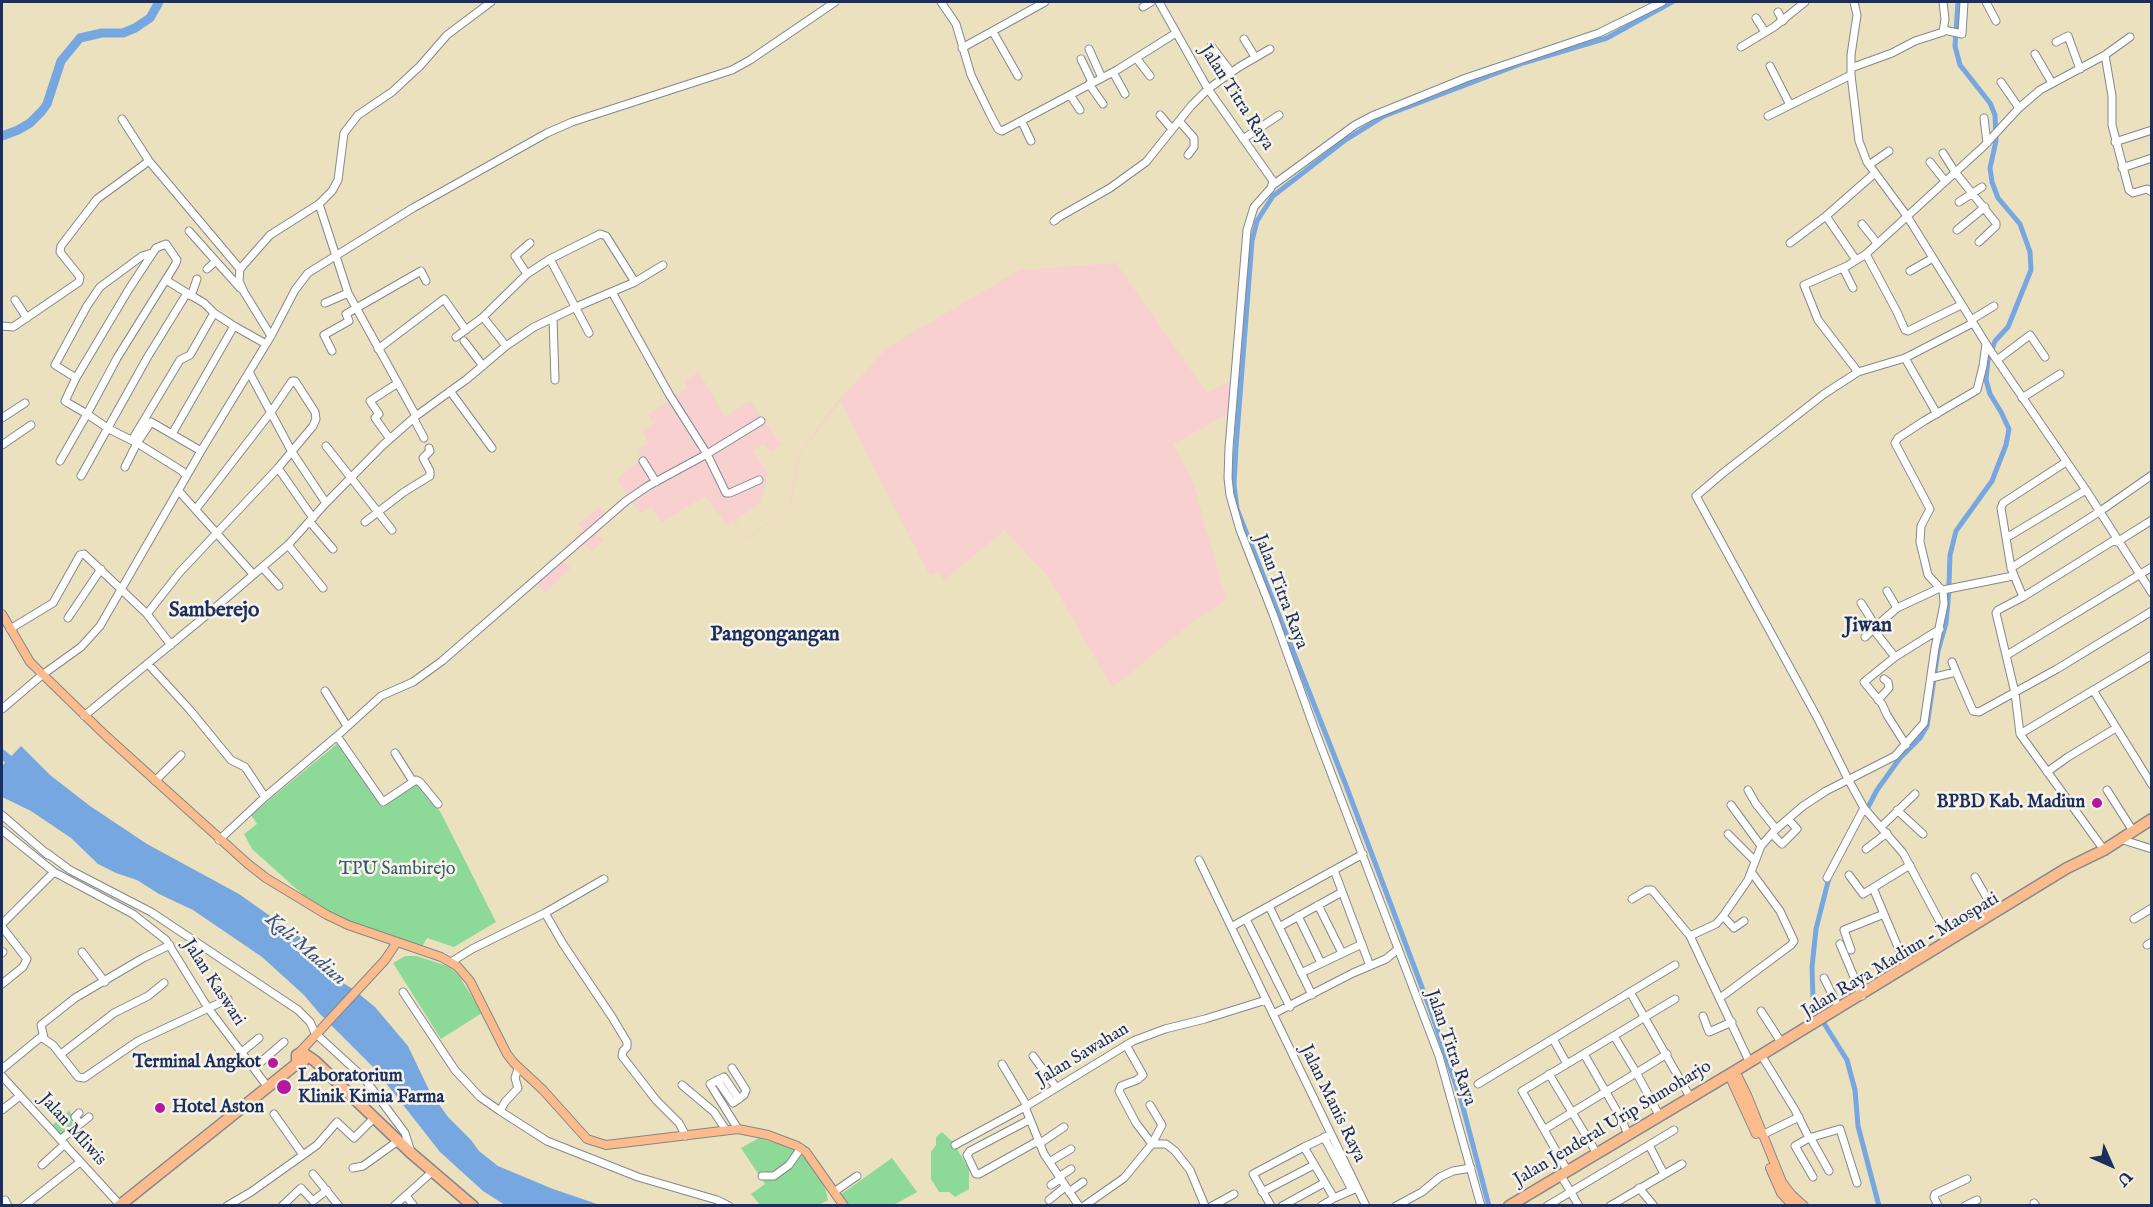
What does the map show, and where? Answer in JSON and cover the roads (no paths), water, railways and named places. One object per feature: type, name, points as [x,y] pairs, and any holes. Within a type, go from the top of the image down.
[{"type":"highway","name":"Jalan Raya Madiun - Maospati","points":[[1734,1075],[1749,1061],[1822,1021],[1839,1008],[1862,996],[1906,966],[1995,912],[2070,873],[2080,863],[2151,819]]},
{"type":"highway","name":"Jalan Raya Madiun - Maospati","points":[[1734,1075],[2022,898]]},
{"type":"highway","points":[[120,1205],[301,1057],[321,1066],[411,1153],[473,1206]]},
{"type":"highway","name":"Jalan Jenderal Urip Sumoharjo","points":[[1519,1206],[1596,1152],[1690,1097],[1734,1075]]},
{"type":"highway","name":"Jalan Jenderal Urip Sumoharjo","points":[[1509,1206],[1734,1075]]},
{"type":"main road","points":[[2,614],[25,656],[42,675],[219,840],[266,878],[327,915],[451,962],[470,981],[507,1054],[518,1068],[548,1096],[580,1134],[594,1143],[613,1145],[738,1129],[768,1135],[801,1148],[814,1162],[844,1206]]},
{"type":"main road","points":[[301,1057],[318,1032],[385,960],[397,942]]},
{"type":"main road","points":[[1734,1075],[1782,1182],[1804,1206]]},
{"type":"main road","points":[[1734,1075],[1775,1180],[1781,1193],[1793,1206]]},
{"type":"street","points":[[243,292],[239,281],[240,269],[270,235],[319,204],[332,191],[338,180],[343,135],[348,126],[358,115],[392,92],[414,73],[447,35],[491,2]]},
{"type":"street","points":[[4,707],[88,640],[100,626],[186,476],[272,336],[295,290],[308,273],[464,178],[547,133],[572,122],[732,70],[835,2]]},
{"type":"street","points":[[940,2],[956,24],[971,75],[998,129],[1005,132],[1113,72],[1176,33]]},
{"type":"street","points":[[962,48],[1045,2]]},
{"type":"street","points":[[1143,8],[1151,2]]},
{"type":"street","name":"Jalan Titra Raya","points":[[1159,2],[1208,89],[1270,176],[1273,185],[1255,205],[1247,230],[1229,448],[1228,486],[1240,530],[1439,1056],[1480,1206]]},
{"type":"street","points":[[1273,185],[1355,125],[1372,116],[1466,78],[1599,33],[1662,2]]},
{"type":"street","points":[[1857,2],[1851,72],[1859,141],[1869,165],[1907,216],[1988,347],[2086,490],[2151,593]]},
{"type":"street","points":[[1943,2],[1944,30]]},
{"type":"street","points":[[1768,116],[1851,72],[1944,30],[1957,34],[1962,33],[1964,2]]},
{"type":"street","points":[[1986,2],[1996,21]]},
{"type":"street","points":[[1741,47],[1783,21],[1801,3]]},
{"type":"street","points":[[1778,12],[1783,21]]},
{"type":"street","points":[[1756,18],[1765,32]]},
{"type":"street","points":[[993,32],[1018,76]]},
{"type":"street","points":[[2056,42],[2068,36],[2080,69]]},
{"type":"street","points":[[1858,372],[1818,320],[1804,286],[1843,268],[1866,254],[2040,90],[2105,55],[2130,37]]},
{"type":"street","points":[[1244,39],[1255,57]]},
{"type":"street","points":[[1211,46],[1231,72]]},
{"type":"street","points":[[1089,49],[1102,78]]},
{"type":"street","points":[[1054,221],[1110,188],[1146,162],[1208,89],[1231,72],[1270,49]]},
{"type":"street","points":[[2036,54],[2052,83]]},
{"type":"street","points":[[2105,55],[2112,96],[2112,125],[2122,168],[2131,192],[2147,189],[2151,192]]},
{"type":"street","points":[[1137,58],[1150,76]]},
{"type":"street","points":[[1081,59],[1103,104]]},
{"type":"street","points":[[1770,66],[1790,105]]},
{"type":"street","points":[[1113,72],[1125,94]]},
{"type":"street","points":[[2001,82],[2019,108]]},
{"type":"street","points":[[1070,95],[1080,110]]},
{"type":"street","points":[[1160,115],[1172,129]]},
{"type":"street","points":[[1243,139],[1278,115]]},
{"type":"street","points":[[1984,118],[1989,140]]},
{"type":"street","points":[[122,119],[149,161],[240,269]]},
{"type":"street","points":[[1179,121],[1194,138],[1194,147],[1188,155]]},
{"type":"street","points":[[1022,122],[1031,141]]},
{"type":"street","points":[[2115,142],[2151,130]]},
{"type":"street","points":[[1869,165],[1889,151]]},
{"type":"street","points":[[1943,153],[1955,172],[1985,207],[1996,225],[1979,242]]},
{"type":"street","points":[[2122,168],[2151,158]]},
{"type":"street","points":[[2,326],[13,327],[79,282],[80,277],[60,252],[61,246],[97,199],[149,161]]},
{"type":"street","points":[[1930,162],[1945,181]]},
{"type":"street","points":[[1790,243],[1826,216],[1875,173]]},
{"type":"street","points":[[1959,201],[1982,187]]},
{"type":"street","points":[[319,204],[348,293],[398,383],[424,438]]},
{"type":"street","points":[[1957,230],[1985,207]]},
{"type":"street","points":[[1826,216],[1856,260]]},
{"type":"street","points":[[1862,224],[1877,243]]},
{"type":"street","points":[[189,231],[243,292],[272,336]]},
{"type":"street","points":[[456,337],[483,317],[527,274],[550,259],[602,234],[606,236],[635,282]]},
{"type":"street","points":[[527,274],[515,256],[530,243]]},
{"type":"street","points":[[60,461],[87,414],[117,358],[177,260],[174,252],[166,244],[156,248],[152,253],[76,378],[65,401],[87,414],[110,429],[182,471],[186,476]]},
{"type":"street","points":[[76,378],[55,365],[87,306],[97,290],[142,256],[152,253]]},
{"type":"street","points":[[1866,254],[1898,312],[1905,330],[1908,331],[1961,304]]},
{"type":"street","points":[[1910,272],[1933,258]]},
{"type":"street","points":[[550,259],[589,333]]},
{"type":"street","points":[[207,269],[216,261]]},
{"type":"street","points":[[84,716],[288,544],[350,478],[415,417],[506,346],[534,327],[635,282],[663,265]]},
{"type":"street","points":[[1843,268],[1853,288]]},
{"type":"street","points":[[332,351],[324,335],[349,321],[346,314],[421,271],[426,281]]},
{"type":"street","points":[[81,476],[110,429],[142,366],[197,279]]},
{"type":"street","points":[[166,280],[204,303],[234,326],[266,344]]},
{"type":"street","points":[[612,292],[728,494],[759,480]]},
{"type":"street","points":[[325,303],[348,293]]},
{"type":"street","points":[[378,349],[443,299],[466,330]]},
{"type":"street","points":[[15,300],[27,318]]},
{"type":"street","points":[[1949,939],[1899,846],[1867,811],[1848,779],[1818,719],[1696,496],[1723,472],[1824,394],[1858,372],[1905,358],[1972,321],[1994,306]]},
{"type":"street","points":[[125,467],[134,442],[179,362],[190,355],[214,312]]},
{"type":"street","points":[[483,317],[506,346]]},
{"type":"street","points":[[552,318],[555,380]]},
{"type":"street","points":[[172,434],[234,326]]},
{"type":"street","points":[[1996,359],[2030,335],[2045,357]]},
{"type":"street","points":[[464,340],[483,366]]},
{"type":"street","points":[[1690,936],[1716,924],[1723,916],[1752,873],[1761,846],[1774,831],[1803,806],[1848,779],[1891,758],[1906,745],[1924,723],[1934,678],[1944,604],[1941,589],[1928,575],[1920,542],[1921,526],[1930,509],[1895,444],[1898,438],[1977,390],[1988,347]]},
{"type":"street","points":[[1905,358],[1937,414]]},
{"type":"street","points":[[249,372],[292,452],[326,503]]},
{"type":"street","points":[[2022,398],[2060,374]]},
{"type":"street","points":[[147,614],[216,532],[292,452],[316,419],[315,412],[295,381],[292,381],[196,509]]},
{"type":"street","points":[[390,439],[375,418],[379,414],[370,401],[398,383]]},
{"type":"street","points":[[450,391],[492,448]]},
{"type":"street","points":[[2,418],[25,403]]},
{"type":"street","points":[[219,840],[265,796],[381,696],[413,682],[442,660],[626,501],[761,421]]},
{"type":"street","points":[[134,442],[151,422],[201,451]]},
{"type":"street","points":[[2,445],[31,425]]},
{"type":"street","points":[[326,446],[392,530]]},
{"type":"street","points":[[365,522],[430,476],[430,471],[423,458],[430,451],[429,448]]},
{"type":"street","points":[[643,461],[656,482]]},
{"type":"street","points":[[2023,597],[2012,572],[2001,508],[2003,503],[2066,462]]},
{"type":"street","points":[[278,468],[333,549]]},
{"type":"street","points":[[1864,637],[1897,608],[1941,589],[2012,572],[2151,474]]},
{"type":"street","points":[[178,490],[253,574]]},
{"type":"street","points":[[2006,538],[2086,490]]},
{"type":"street","points":[[2103,850],[2020,734],[2015,693],[1996,614],[1998,610],[2151,520]]},
{"type":"street","points":[[288,544],[323,588]]},
{"type":"street","points":[[10,629],[53,603],[81,554],[84,554],[147,614],[171,645]]},
{"type":"street","points":[[262,567],[279,586]]},
{"type":"street","points":[[2007,655],[2151,567]]},
{"type":"street","points":[[68,618],[100,569]]},
{"type":"street","points":[[1887,591],[1897,608]]},
{"type":"street","points":[[1861,603],[1895,657]]},
{"type":"street","points":[[1952,662],[1964,694],[1975,713],[2015,693],[2151,611]]},
{"type":"street","points":[[1906,745],[1882,704],[1864,682],[1895,657],[1940,629]]},
{"type":"street","points":[[2020,734],[2151,655]]},
{"type":"street","points":[[148,664],[231,760],[245,767],[265,796]]},
{"type":"street","points":[[1934,678],[1956,672]]},
{"type":"street","points":[[1878,700],[1889,688],[1884,679]]},
{"type":"street","points":[[2093,690],[2151,785]]},
{"type":"street","points":[[325,691],[347,726]]},
{"type":"street","points":[[2047,772],[2116,728]]},
{"type":"street","points":[[337,736],[383,802],[412,780]]},
{"type":"street","points":[[395,753],[412,780],[420,782],[438,804]]},
{"type":"street","points":[[155,781],[181,755]]},
{"type":"street","points":[[1748,790],[1782,844],[1797,829],[1788,819]]},
{"type":"street","points":[[2108,790],[2133,831]]},
{"type":"street","points":[[1881,827],[1915,794]]},
{"type":"street","points":[[1731,805],[1761,846]]},
{"type":"street","points":[[1897,810],[1923,834]]},
{"type":"street","points":[[1827,878],[1867,811]]},
{"type":"street","points":[[2,815],[70,870],[124,897],[175,928],[298,1010],[354,1067],[371,1088],[405,1133],[411,1153]]},
{"type":"street","name":"Jalan Kaswari","points":[[2,830],[54,872],[139,918],[170,945],[208,1008],[267,1086]]},
{"type":"street","points":[[1866,849],[1887,833]]},
{"type":"street","points":[[1728,834],[1755,861]]},
{"type":"street","points":[[2120,839],[2151,849]]},
{"type":"street","points":[[47,853],[75,883]]},
{"type":"street","points":[[1231,927],[1363,854]]},
{"type":"street","points":[[1199,860],[1266,1000]]},
{"type":"street","points":[[1849,875],[1861,893],[1910,865]]},
{"type":"street","points":[[1334,870],[1370,966]]},
{"type":"street","points":[[2,984],[23,967],[27,959],[4,929],[54,872]]},
{"type":"street","points":[[1720,998],[1777,957],[1794,941],[1780,911],[1752,873]]},
{"type":"street","points":[[1976,877],[1995,912]]},
{"type":"street","points":[[451,962],[472,949],[545,914],[604,879]]},
{"type":"street","points":[[1873,888],[1906,966]]},
{"type":"street","points":[[1632,899],[1647,890],[1652,890],[1690,936],[1749,1061]]},
{"type":"street","points":[[1279,927],[1342,892]]},
{"type":"street","points":[[1318,905],[1342,953]]},
{"type":"street","points":[[1269,906],[1312,995]]},
{"type":"street","points":[[2134,919],[2151,908]]},
{"type":"street","points":[[545,914],[628,1044],[622,1056],[656,1100],[679,1123],[686,1136]]},
{"type":"street","points":[[1851,950],[1844,930],[1884,914]]},
{"type":"street","points":[[1298,916],[1321,963]]},
{"type":"street","points":[[1723,916],[1734,928],[1744,921]]},
{"type":"street","points":[[1246,919],[1290,1007]]},
{"type":"street","points":[[1301,973],[1362,944]]},
{"type":"street","points":[[170,945],[143,958],[75,998],[41,1025],[44,1038],[61,1054],[78,1077],[84,1078],[138,1041],[228,999]]},
{"type":"street","points":[[1840,945],[1862,996]]},
{"type":"street","points":[[1273,1014],[1386,959],[1398,949]]},
{"type":"street","points":[[82,952],[105,982]]},
{"type":"street","points":[[1478,1084],[1675,965]]},
{"type":"street","points":[[1824,978],[1839,1008]]},
{"type":"street","points":[[61,1054],[121,1009],[148,996],[164,983]]},
{"type":"street","points":[[403,992],[455,1070],[480,1097],[500,1112],[547,1141],[638,1177],[717,1200],[729,1206]]},
{"type":"street","points":[[1630,992],[1690,1097]]},
{"type":"street","points":[[1579,1206],[1545,1129],[1522,1091],[1675,999]]},
{"type":"street","name":"Jalan Manis Raya","points":[[1266,1000],[1327,1136],[1354,1189],[1366,1206]]},
{"type":"street","name":"Jalan Sawahan","points":[[1079,1206],[1038,1143],[1026,1107],[1126,1045],[1165,1029],[1266,1000]]},
{"type":"street","points":[[1761,1011],[1781,1042]]},
{"type":"street","points":[[1703,1016],[1708,1032],[1732,1022]]},
{"type":"street","points":[[1614,1036],[1659,1115]]},
{"type":"street","points":[[2,1069],[38,1039],[44,1038]]},
{"type":"street","points":[[242,1052],[259,1038]]},
{"type":"street","points":[[1552,1039],[1567,1064]]},
{"type":"street","points":[[254,1068],[284,1042]]},
{"type":"street","points":[[1126,1045],[1143,1075],[1121,1086],[1119,1091],[1136,1123],[1152,1144]]},
{"type":"street","points":[[1584,1054],[1628,1135]]},
{"type":"street","points":[[1545,1129],[1667,1054]]},
{"type":"street","points":[[1034,1056],[1056,1087]]},
{"type":"street","points":[[1763,1058],[1829,1171]]},
{"type":"street","points":[[955,1145],[1021,1107],[1026,1107],[1002,1064]]},
{"type":"street","points":[[500,1112],[505,1102],[518,1088],[515,1078],[518,1068]]},
{"type":"street","points":[[725,1108],[736,1101],[746,1090],[732,1068]]},
{"type":"street","points":[[1549,1074],[1596,1152]]},
{"type":"street","name":"Jalan Mliwis","points":[[2,1076],[120,1205]]},
{"type":"street","points":[[736,1101],[728,1090],[724,1077],[710,1085],[738,1129]]},
{"type":"street","points":[[682,1085],[714,1112],[726,1130]]},
{"type":"street","points":[[717,1096],[728,1090]]},
{"type":"street","points":[[2,1110],[20,1096]]},
{"type":"street","points":[[1084,1206],[1124,1178],[1152,1144],[1162,1125],[1150,1105]]},
{"type":"street","points":[[79,1113],[75,1117],[80,1124]]},
{"type":"street","points":[[274,1114],[303,1155]]},
{"type":"street","points":[[42,1166],[89,1117]]},
{"type":"street","points":[[1762,1135],[1799,1117]]},
{"type":"street","points":[[227,1206],[251,1192],[317,1145],[337,1122],[354,1138],[374,1118]]},
{"type":"street","points":[[1029,1120],[970,1151],[967,1155],[976,1174],[1038,1143],[1064,1127]]},
{"type":"street","points":[[1813,1177],[1795,1146],[1809,1138],[1840,1129],[1857,1183]]},
{"type":"street","points":[[1547,1206],[1674,1130]]},
{"type":"street","points":[[1271,1206],[1253,1174],[1327,1136]]},
{"type":"street","points":[[353,1167],[363,1166],[398,1141]]},
{"type":"street","points":[[1152,1144],[1166,1144],[1175,1151],[1190,1170],[1205,1206]]},
{"type":"street","points":[[1649,1145],[1664,1174]]},
{"type":"street","points":[[1304,1147],[1334,1198]]},
{"type":"street","points":[[762,1176],[774,1176],[789,1165],[801,1148]]},
{"type":"street","points":[[1049,1162],[1071,1149]]},
{"type":"street","points":[[24,1206],[80,1162]]},
{"type":"street","points":[[1615,1204],[1682,1164]]},
{"type":"street","points":[[1262,1192],[1314,1165]]},
{"type":"street","points":[[1396,1206],[1440,1177],[1453,1171],[1471,1168]]},
{"type":"street","points":[[1050,1185],[1071,1169]]},
{"type":"street","points":[[394,1206],[432,1172]]},
{"type":"street","points":[[314,1174],[339,1206]]},
{"type":"street","points":[[834,1192],[857,1176]]},
{"type":"street","points":[[1938,1206],[1935,1194],[1967,1179]]},
{"type":"street","points":[[1048,1200],[1083,1182]]},
{"type":"street","points":[[1282,1206],[1324,1183]]},
{"type":"street","points":[[282,1206],[302,1188],[313,1201],[327,1190]]},
{"type":"street","points":[[1639,1188],[1654,1206]]},
{"type":"street","points":[[1322,1206],[1354,1189]]},
{"type":"street","points":[[1212,1206],[1234,1194]]},
{"type":"street","points":[[406,1196],[414,1206]]},
{"type":"street","points":[[1965,1206],[1977,1200]]},
{"type":"water","points":[[21,746],[50,775],[90,806],[147,844],[239,894],[304,940],[312,957],[323,971],[353,989],[375,1007],[408,1046],[429,1090],[448,1117],[479,1151],[498,1166],[553,1189],[600,1205],[505,1205],[483,1191],[440,1152],[375,1069],[304,995],[262,957],[193,910],[159,894],[137,880],[98,864],[71,838],[31,811],[2,797],[2,766]]},
{"type":"waterway","points":[[2,136],[30,123],[42,111],[47,104],[61,61],[80,38],[102,33],[123,33],[135,28],[150,18],[159,2]]},
{"type":"waterway","points":[[1489,1206],[1461,1100],[1429,1006],[1345,783],[1237,509],[1234,484],[1236,447],[1252,241],[1257,221],[1273,196],[1344,141],[1384,116],[1523,63],[1607,38],[1672,2]]},
{"type":"waterway","points":[[1949,585],[1950,555],[1956,531],[1992,481],[2006,445],[2009,429],[1990,394],[1986,380],[1988,360],[1995,341],[2008,327],[2031,270],[2030,252],[2020,224],[1998,198],[1992,182],[1990,168],[1996,141],[1995,115],[1990,103],[1960,65],[1955,46],[1958,2]]},
{"type":"waterway","points":[[1866,811],[1877,790],[1900,758],[1920,738],[1927,726],[1938,651],[1946,623],[1949,591]]},
{"type":"waterway","name":"Kali Madiun","points":[[2,754],[16,766]]},
{"type":"waterway","points":[[1830,874],[1816,929],[1812,967],[1813,999],[1825,1025],[1847,1060],[1855,1090],[1858,1126],[1879,1206]]},
{"type":"place","name":"BPBD Kab. Madiun","points":[[2097,803]]},
{"type":"place","name":"Terminal Angkot","points":[[273,1063]]},
{"type":"place","name":"Laboratorium Klinik Kimia Farma","points":[[284,1087]]},
{"type":"place","name":"Hotel Aston","points":[[160,1108]]},
{"type":"district","name":"Samberejo","points":[[214,612]]},
{"type":"district","name":"Jiwan","points":[[1868,627]]},
{"type":"district","name":"Pangongangan","points":[[775,636]]},
{"type":"park label","name":"TPU Sambirejo","points":[[397,870]]}]
